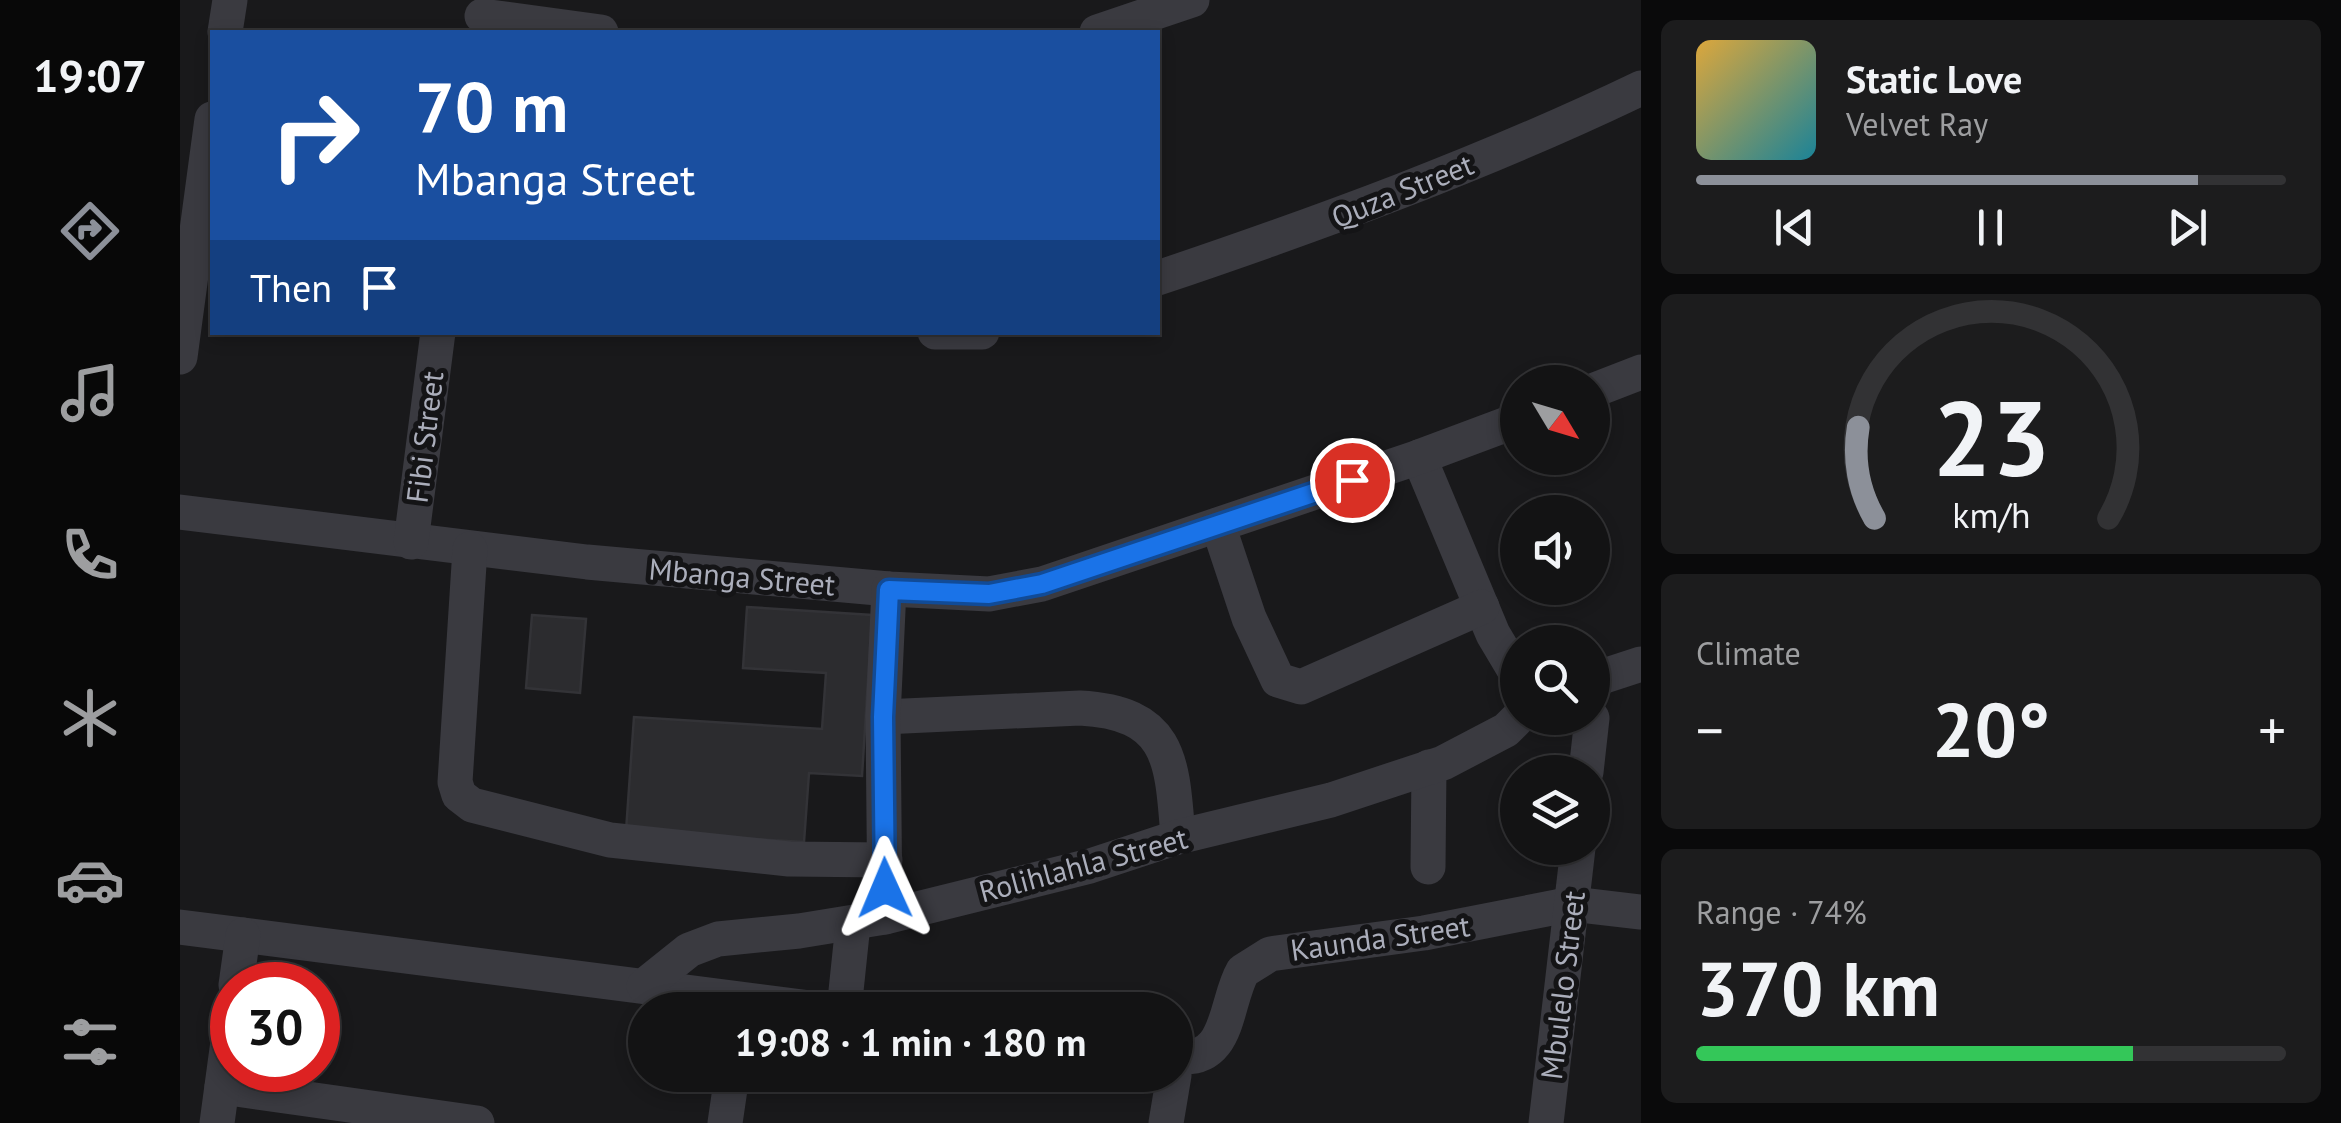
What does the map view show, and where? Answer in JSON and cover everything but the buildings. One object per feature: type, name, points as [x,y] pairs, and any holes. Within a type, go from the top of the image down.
[{"type":"street","points":[[225,30],[230,0]]},
{"type":"street","points":[[1104,30],[1192,0]]},
{"type":"street","points":[[482,16],[586,30]]},
{"type":"street","name":"Quza Street","points":[[1160,277],[1316,224],[1545,132],[1641,88]]},
{"type":"street","points":[[180,357],[210,133]]},
{"type":"street","name":"Fibi Street","points":[[411,542],[438,335]]},
{"type":"street","points":[[1610,384],[1641,372]]},
{"type":"street","name":"Mbanga Street","points":[[180,512],[411,542],[963,594],[1042,584],[1500,427]]},
{"type":"street","points":[[1420,456],[1500,647]]},
{"type":"street","points":[[1218,525],[1250,618],[1278,680],[1301,688],[1482,607]]},
{"type":"street","points":[[470,548],[455,782],[459,795],[472,805],[610,840],[788,860],[885,860]]},
{"type":"street","points":[[849,992],[885,860],[883,717],[889,590]]},
{"type":"street","points":[[1610,686],[1641,664]]},
{"type":"street","points":[[883,717],[1080,708],[1112,710],[1130,716],[1150,731],[1168,756],[1178,837]]},
{"type":"street","name":"Rolihlahla Street","points":[[644,986],[700,944],[869,920],[1090,866],[1178,837],[1331,800],[1429,767],[1500,733]]},
{"type":"street","points":[[1428,866],[1429,767]]},
{"type":"street","name":"Mbulelo Street","points":[[1546,1123],[1576,865]]},
{"type":"street","name":"Kaunda Street","points":[[1193,1058],[1217,1042],[1243,971],[1270,954],[1424,933],[1572,904],[1641,912]]},
{"type":"street","points":[[180,927],[675,992]]},
{"type":"street","points":[[239,962],[243,936]]},
{"type":"street","points":[[217,1123],[221,1092]]},
{"type":"street","points":[[257,1092],[476,1123]]},
{"type":"street","points":[[724,1123],[729,1092]]},
{"type":"street","points":[[1166,1123],[1171,1092]]},
{"type":"route","points":[[885,888],[883,717],[889,590],[989,594],[1042,584],[1352,480]]}]
